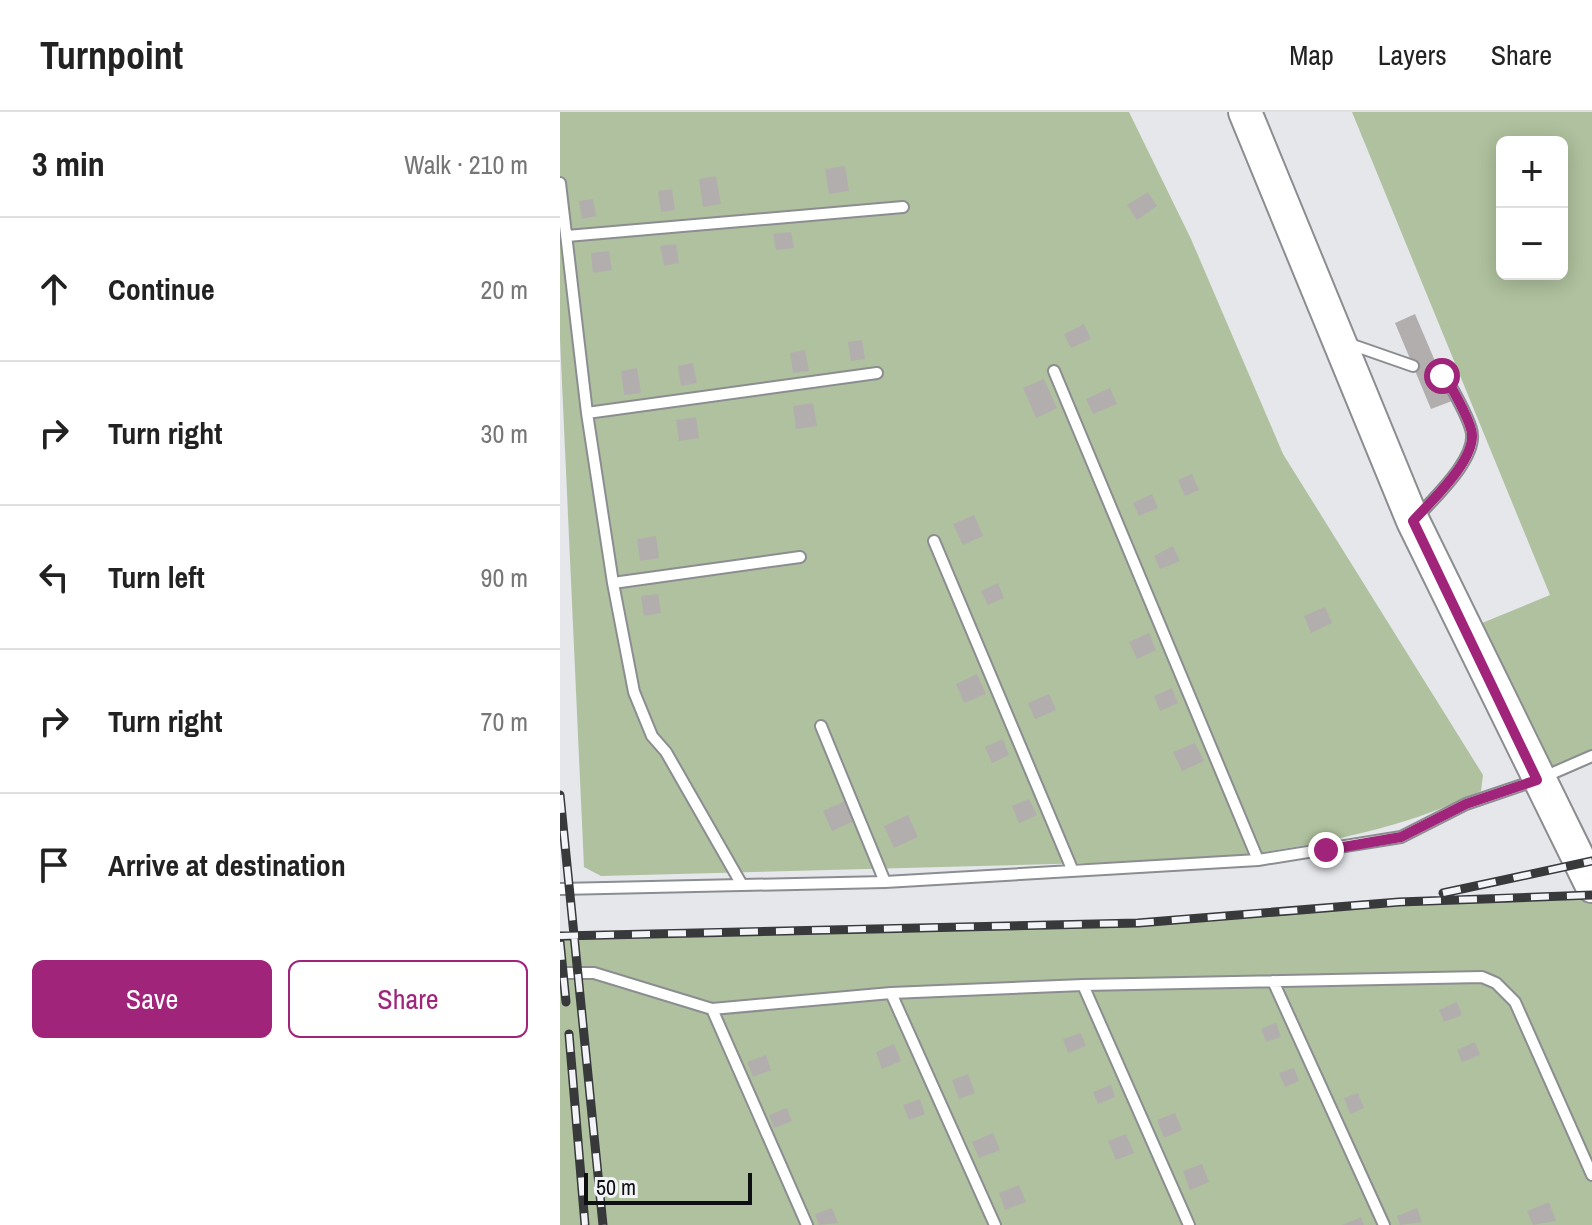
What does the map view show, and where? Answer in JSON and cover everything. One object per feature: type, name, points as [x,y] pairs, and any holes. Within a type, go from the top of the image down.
[{"type":"main road","points":[[1245,112],[1413,521],[1537,780],[1592,886]]},
{"type":"lane","points":[[560,183],[587,413],[613,583],[642,718],[666,752],[742,885]]},
{"type":"lane","points":[[567,236],[903,207]]},
{"type":"lane","points":[[1338,340],[1413,366]]},
{"type":"lane","points":[[1054,371],[1258,860]]},
{"type":"lane","points":[[587,413],[877,373]]},
{"type":"lane","points":[[1413,521],[1452,478],[1473,441],[1466,418],[1447,379],[1442,376]]},
{"type":"lane","points":[[934,541],[1072,869]]},
{"type":"lane","points":[[613,583],[800,557]]},
{"type":"lane","points":[[821,726],[885,882]]},
{"type":"lane","points":[[560,889],[885,882],[1258,860],[1401,837],[1466,804],[1537,780],[1592,756]]},
{"type":"lane","points":[[560,973],[594,973],[667,998],[712,1009],[891,993],[1083,985],[1482,977],[1496,983],[1515,1002],[1592,1175]]},
{"type":"lane","points":[[1273,981],[1384,1225]]},
{"type":"lane","points":[[1083,985],[1189,1225]]},
{"type":"lane","points":[[891,993],[995,1225]]},
{"type":"lane","points":[[712,1009],[807,1225]]},
{"type":"green space","points":[[560,112],[1129,112],[1191,239],[1283,454],[1483,775],[1481,791],[1415,818],[1344,837],[1202,860],[601,876],[584,867],[560,339]]},
{"type":"green space","points":[[1352,112],[1592,112],[1592,756],[1537,780],[1465,630],[1550,595]]},
{"type":"green space","points":[[1592,895],[1592,1225],[560,1225],[560,936],[1138,923],[1399,902]]},
{"type":"building","points":[[845,166],[849,191],[829,194],[825,169]]},
{"type":"building","points":[[716,176],[721,204],[703,207],[699,179]]},
{"type":"building","points":[[672,189],[675,210],[661,212],[658,191]]},
{"type":"building","points":[[1148,192],[1157,206],[1137,220],[1127,205]]},
{"type":"building","points":[[593,199],[596,216],[582,219],[579,201]]},
{"type":"building","points":[[791,232],[794,248],[776,250],[773,234]]},
{"type":"building","points":[[676,244],[679,263],[664,266],[660,246]]},
{"type":"building","points":[[609,251],[612,270],[593,273],[591,253]]},
{"type":"building","points":[[1415,314],[1452,401],[1431,409],[1395,323]]},
{"type":"building","points":[[1084,324],[1091,339],[1071,348],[1064,334]]},
{"type":"building","points":[[862,340],[865,359],[851,361],[848,342]]},
{"type":"building","points":[[805,350],[809,371],[793,373],[790,353]]},
{"type":"building","points":[[693,363],[697,383],[681,386],[678,366]]},
{"type":"building","points":[[637,368],[641,393],[624,395],[621,371]]},
{"type":"building","points":[[1044,379],[1057,408],[1036,418],[1023,388]]},
{"type":"building","points":[[1110,388],[1117,404],[1093,414],[1086,399]]},
{"type":"building","points":[[813,403],[817,426],[796,429],[793,406]]},
{"type":"building","points":[[696,417],[699,438],[679,441],[676,420]]},
{"type":"building","points":[[1192,474],[1199,490],[1185,496],[1178,480]]},
{"type":"building","points":[[1152,494],[1158,508],[1139,516],[1133,503]]},
{"type":"building","points":[[974,515],[983,536],[963,545],[953,524]]},
{"type":"building","points":[[656,536],[659,558],[640,561],[637,539]]},
{"type":"building","points":[[1173,546],[1180,561],[1160,569],[1154,556]]},
{"type":"building","points":[[998,583],[1004,598],[988,605],[981,591]]},
{"type":"building","points":[[658,594],[661,613],[644,616],[641,596]]},
{"type":"building","points":[[1325,607],[1332,623],[1311,633],[1304,616]]},
{"type":"building","points":[[1149,633],[1156,650],[1137,659],[1129,642]]},
{"type":"building","points":[[977,674],[986,694],[964,703],[956,684]]},
{"type":"building","points":[[1172,688],[1178,703],[1160,711],[1154,696]]},
{"type":"building","points":[[1049,694],[1056,710],[1035,719],[1028,703]]},
{"type":"building","points":[[1003,739],[1009,755],[992,763],[985,747]]},
{"type":"building","points":[[1195,743],[1204,761],[1182,771],[1173,752]]},
{"type":"building","points":[[1029,799],[1037,815],[1019,823],[1012,806]]},
{"type":"building","points":[[845,801],[854,821],[832,831],[823,811]]},
{"type":"building","points":[[908,815],[918,837],[894,848],[884,826]]},
{"type":"building","points":[[1457,1002],[1462,1015],[1444,1022],[1439,1010]]},
{"type":"building","points":[[1276,1023],[1281,1037],[1266,1042],[1261,1029]]},
{"type":"building","points":[[1081,1033],[1086,1046],[1068,1053],[1063,1039]]},
{"type":"building","points":[[1475,1042],[1480,1055],[1462,1062],[1457,1050]]},
{"type":"building","points":[[894,1044],[901,1061],[882,1069],[876,1052]]},
{"type":"building","points":[[766,1055],[771,1070],[753,1077],[747,1062]]},
{"type":"building","points":[[1294,1068],[1299,1081],[1285,1087],[1279,1073]]},
{"type":"building","points":[[968,1074],[975,1093],[959,1099],[952,1080]]},
{"type":"building","points":[[1111,1085],[1115,1097],[1098,1104],[1093,1092]]},
{"type":"building","points":[[1358,1093],[1364,1108],[1350,1114],[1344,1098]]},
{"type":"building","points":[[920,1099],[925,1114],[909,1120],[903,1105]]},
{"type":"building","points":[[787,1108],[792,1121],[774,1128],[769,1115]]},
{"type":"building","points":[[1175,1113],[1182,1130],[1164,1138],[1157,1120]]},
{"type":"building","points":[[993,1133],[1000,1150],[979,1158],[972,1142]]},
{"type":"building","points":[[1126,1134],[1134,1153],[1116,1160],[1108,1141]]},
{"type":"building","points":[[1202,1164],[1209,1182],[1190,1190],[1183,1171]]},
{"type":"building","points":[[1019,1185],[1026,1202],[1005,1210],[999,1193]]},
{"type":"building","points":[[1549,1202],[1556,1221],[1533,1225],[1527,1211]]},
{"type":"building","points":[[832,1208],[838,1223],[819,1225],[815,1214]]},
{"type":"building","points":[[1417,1208],[1422,1222],[1400,1225],[1397,1216]]},
{"type":"building","points":[[1361,1217],[1364,1225],[1342,1225]]},
{"type":"railway","points":[[560,795],[603,1225]]},
{"type":"railway","points":[[1443,893],[1592,861]]},
{"type":"railway","points":[[560,936],[1138,923],[1399,902],[1592,895]]},
{"type":"railway","points":[[560,942],[566,1002]]},
{"type":"railway","points":[[569,1034],[585,1225]]},
{"type":"route","points":[[1326,850],[1401,837],[1466,804],[1537,780],[1413,521],[1452,478],[1473,441],[1472,431],[1447,379],[1442,376]]}]
